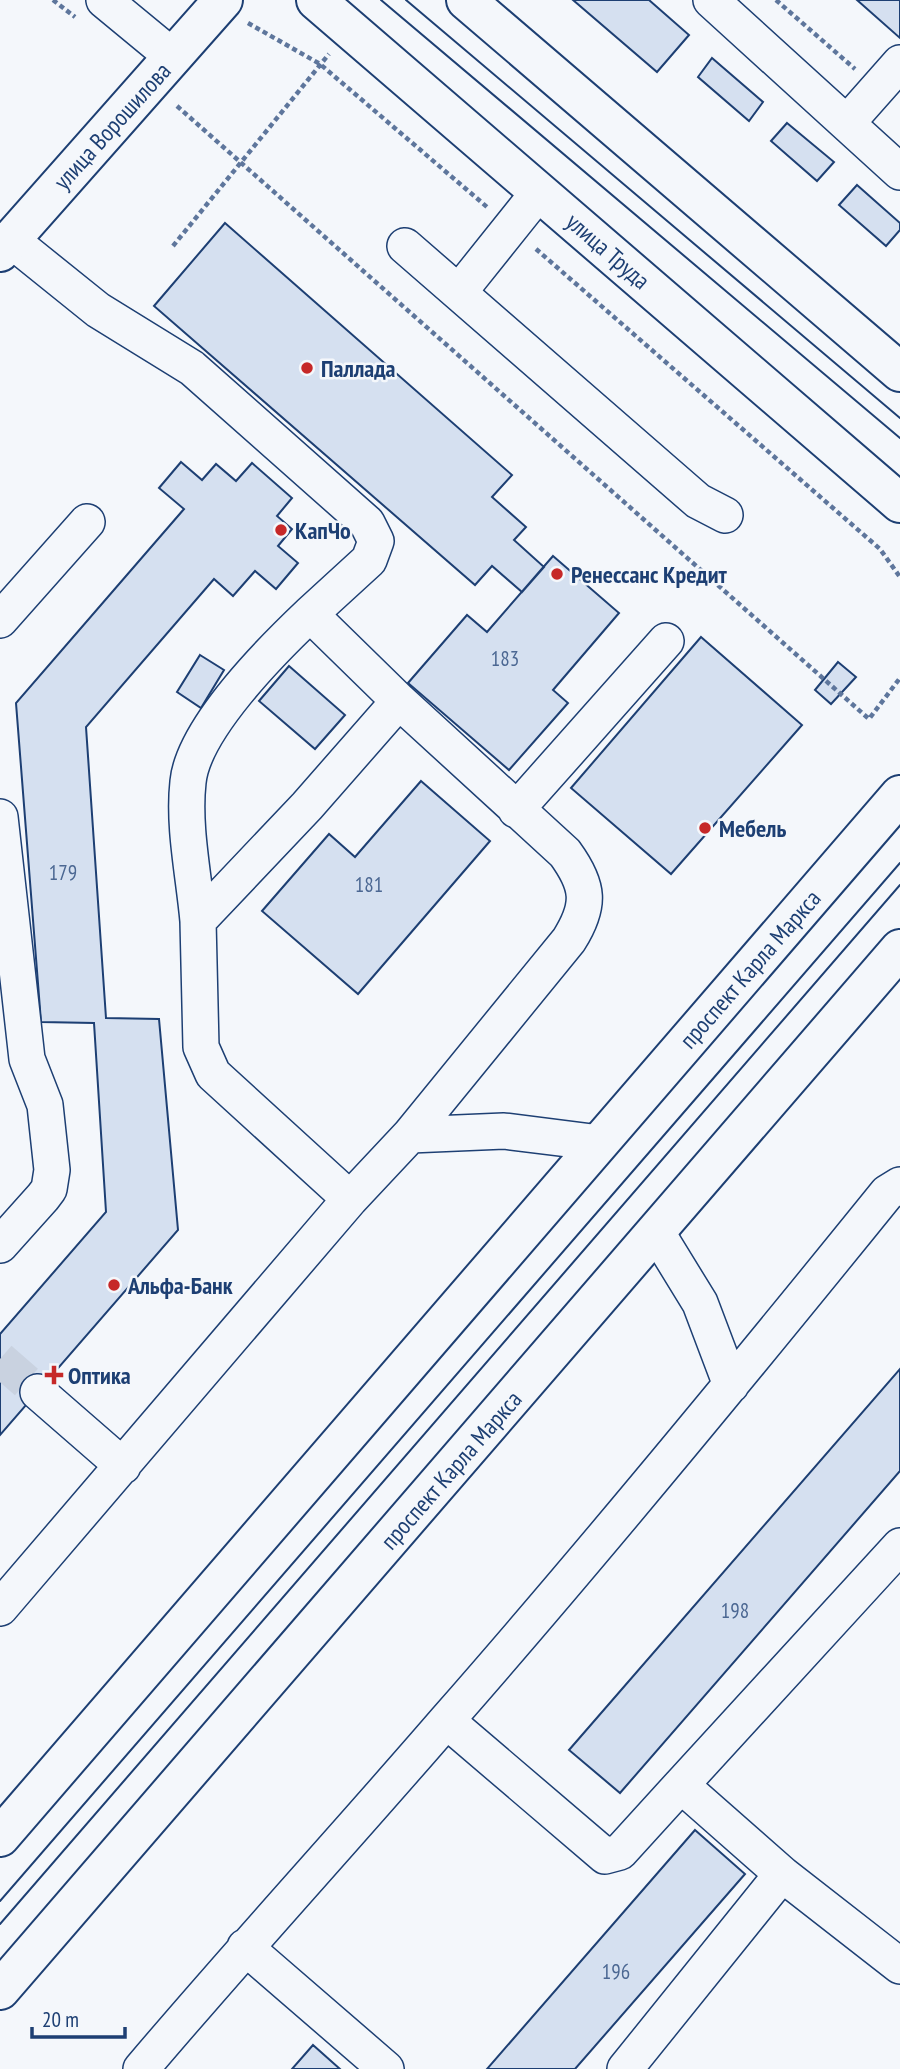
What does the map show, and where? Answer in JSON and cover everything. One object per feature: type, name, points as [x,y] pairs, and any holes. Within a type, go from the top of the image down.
[{"type":"main road","name":"улица Труда","points":[[317,0],[900,503]]},
{"type":"main road","points":[[466,0],[900,372]]},
{"type":"main road","name":"улица Ворошилова","points":[[5,246],[221,3]]},
{"type":"main road","name":"проспект Карла Маркса","points":[[0,1837],[900,795]]},
{"type":"main road","name":"проспект Карла Маркса","points":[[0,1990],[900,949]]},
{"type":"street","points":[[104,0],[173,57]]},
{"type":"street","points":[[711,0],[900,172]]},
{"type":"street","points":[[847,123],[900,63]]},
{"type":"street","points":[[458,292],[539,192]]},
{"type":"street","points":[[5,246],[98,310],[192,368],[367,523],[376,541],[369,560],[259,663],[194,758],[188,779],[187,801],[198,921],[201,1047],[207,1066],[350,1199]]},
{"type":"street","points":[[405,246],[698,501],[725,515]]},
{"type":"street","points":[[0,620],[86,522]]},
{"type":"street","points":[[0,1608],[350,1199],[410,1135],[569,940],[582,919],[586,896],[579,872],[565,853],[399,701],[310,614]]},
{"type":"street","points":[[516,810],[666,640]]},
{"type":"street","points":[[198,921],[307,806],[399,701]]},
{"type":"street","points":[[0,817],[27,1059],[45,1105],[52,1171],[49,1189],[0,1245]]},
{"type":"street","points":[[410,1135],[504,1131],[600,1143]]},
{"type":"street","points":[[141,2069],[244,1947],[447,1721],[731,1385],[887,1193],[900,1185]]},
{"type":"street","points":[[657,1233],[700,1303],[731,1385]]},
{"type":"street","points":[[38,1392],[123,1466]]},
{"type":"street","points":[[447,1721],[605,1856],[620,1852],[900,1546]]},
{"type":"street","points":[[681,1785],[782,1874],[900,1966]]},
{"type":"street","points":[[625,2069],[782,1874]]},
{"type":"street","points":[[244,1947],[386,2069]]},
{"type":"path","points":[[776,0],[877,88]]},
{"type":"path","points":[[221,3],[320,64],[880,548],[900,577]]},
{"type":"path","points":[[173,246],[349,28]]},
{"type":"path","points":[[177,106],[243,161],[869,719],[900,678]]},
{"type":"building","points":[[573,0],[649,0],[689,35],[657,72]]},
{"type":"building","points":[[857,0],[900,0],[900,38]]},
{"type":"building","points":[[712,58],[763,102],[749,121],[698,77]]},
{"type":"building","points":[[787,123],[834,162],[817,181],[771,141]]},
{"type":"building","points":[[857,185],[900,223],[900,230],[886,246],[839,205]]},
{"type":"building","name":"Паллада","points":[[225,223],[512,475],[492,497],[526,527],[514,540],[544,567],[522,592],[492,566],[475,585],[154,306]]},
{"type":"building","points":[[181,462],[202,480],[216,464],[236,481],[252,463],[292,498],[277,516],[292,529],[278,546],[298,563],[276,589],[255,571],[233,596],[214,579],[86,727],[106,1018],[159,1019],[178,1230],[0,1435],[0,1334],[106,1212],[94,1023],[41,1022],[16,703],[184,509],[159,488]]},
{"type":"building","points":[[553,556],[619,613],[553,690],[568,703],[509,770],[408,683],[467,615],[487,632]]},
{"type":"building","points":[[701,637],[802,725],[671,874],[571,788]]},
{"type":"building","points":[[200,655],[224,670],[201,708],[177,692]]},
{"type":"building","points":[[838,662],[856,677],[831,704],[815,690]]},
{"type":"building","points":[[289,666],[345,715],[315,749],[259,701]]},
{"type":"building","points":[[421,781],[490,841],[358,994],[262,911],[329,834],[355,857]]},
{"type":"building","points":[[900,1369],[900,1471],[620,1793],[569,1750]]},
{"type":"building","points":[[695,1830],[745,1874],[575,2069],[487,2069]]},
{"type":"building","points":[[313,2045],[340,2069],[292,2069]]},
{"type":"tunnel","points":[[0,1359],[38,1392]]},
{"type":"tram line","points":[[381,0],[900,438]]},
{"type":"tram line","points":[[406,0],[900,418]]},
{"type":"tram line","points":[[0,1901],[900,863]]},
{"type":"tram line","points":[[0,1924],[900,885]]},
{"type":"place","name":"Паллада","points":[[307,368]]},
{"type":"place","name":"КапЧо","points":[[281,530]]},
{"type":"place","name":"Ренессанс Кредит","points":[[557,574]]},
{"type":"place","name":"Мебель","points":[[705,828]]},
{"type":"place","name":"Альфа-Банк","points":[[114,1285]]},
{"type":"place","name":"Оптика","points":[[54,1375]]}]
